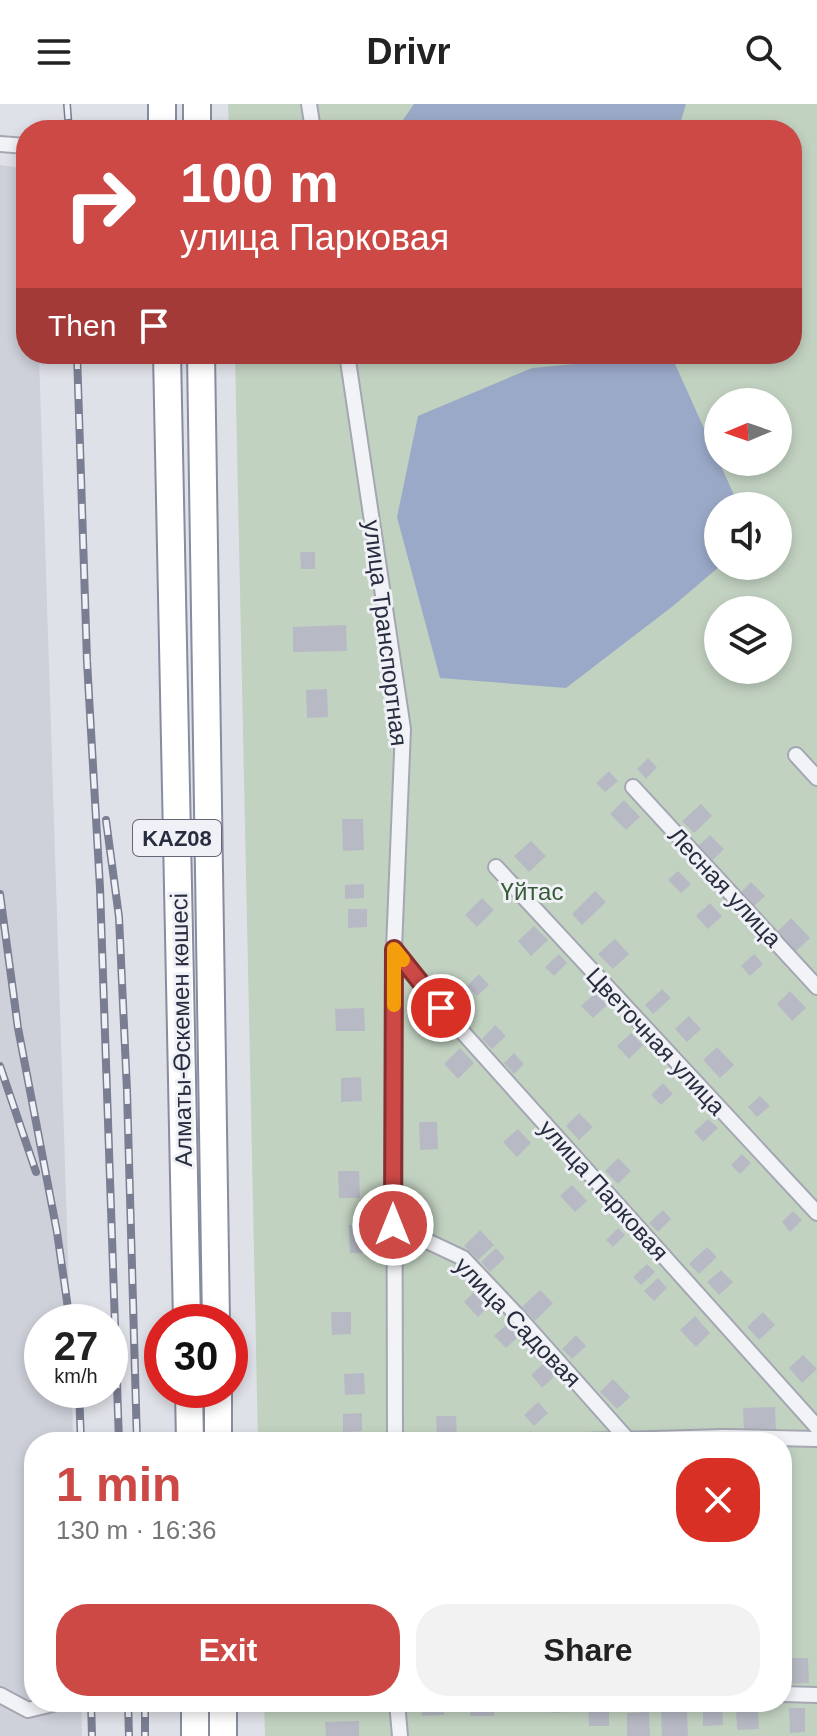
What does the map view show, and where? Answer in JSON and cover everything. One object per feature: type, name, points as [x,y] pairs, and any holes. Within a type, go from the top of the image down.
[{"type":"highway","name":"Алматы-Өскемен көшесі","points":[[167,364],[187,1304]]},
{"type":"highway","name":"Алматы-Өскемен көшесі","points":[[201,364],[216,1304]]},
{"type":"highway","points":[[189,1408],[190,1432]]},
{"type":"highway","points":[[218,1408],[218,1432]]},
{"type":"highway","points":[[195,1712],[195,1736]]},
{"type":"highway","points":[[223,1712],[223,1736]]},
{"type":"street","name":"улица Транспортная","points":[[348,364],[403,729],[394,949],[395,1432]]},
{"type":"street","points":[[796,755],[817,778]]},
{"type":"street","name":"Лесная улица","points":[[633,787],[817,987]]},
{"type":"street","name":"Цветочная улица","points":[[496,867],[817,1213]]},
{"type":"street","name":"улица Парковая","points":[[394,949],[441,1008],[817,1427]]},
{"type":"street","name":"улица Садовая","points":[[393,1225],[463,1258],[621,1432]]},
{"type":"street","points":[[792,1438],[817,1439]]},
{"type":"street","points":[[792,1694],[817,1695]]},
{"type":"street","points":[[0,1695],[24,1708]]},
{"type":"street","points":[[398,1712],[400,1736]]},
{"type":"shaded area","points":[[0,165],[16,167],[16,364],[39,364],[69,1304],[24,1304],[24,1408],[72,1408],[73,1432],[24,1432],[24,1712],[81,1712],[82,1736],[0,1736]]},
{"type":"green space","name":"Үйтас","points":[[228,104],[817,104],[817,1736],[265,1736],[264,1712],[792,1712],[792,1432],[258,1432],[235,364],[802,364],[802,120],[229,120]]},
{"type":"water","points":[[414,104],[686,104],[681,120],[403,120]]},
{"type":"water","points":[[575,364],[675,364],[704,428],[704,476],[725,476],[733,492],[704,492],[704,580],[566,688],[440,678],[397,517],[418,416],[532,368]]},
{"type":"building","points":[[300,552],[315,552],[315,569],[301,569]]},
{"type":"building","points":[[346,625],[347,651],[293,652],[293,627]]},
{"type":"building","points":[[327,689],[328,717],[307,718],[306,690]]},
{"type":"building","points":[[648,758],[657,767],[646,779],[637,769]]},
{"type":"building","points":[[609,771],[618,781],[605,792],[596,783]]},
{"type":"building","points":[[624,800],[640,817],[626,830],[610,814]]},
{"type":"building","points":[[701,804],[712,816],[694,833],[682,821]]},
{"type":"building","points":[[342,819],[363,819],[364,850],[343,851]]},
{"type":"building","points":[[710,835],[724,849],[712,861],[698,846]]},
{"type":"building","points":[[531,841],[546,856],[529,872],[514,856]]},
{"type":"building","points":[[678,871],[691,884],[681,893],[668,880]]},
{"type":"building","points":[[751,882],[765,896],[751,909],[738,895]]},
{"type":"building","points":[[364,884],[364,898],[345,899],[345,885]]},
{"type":"building","points":[[595,891],[606,902],[582,925],[572,914]]},
{"type":"building","points":[[482,898],[494,910],[477,927],[465,915]]},
{"type":"building","points":[[710,903],[722,916],[708,929],[696,916]]},
{"type":"building","points":[[348,909],[367,909],[367,927],[348,928]]},
{"type":"building","points":[[791,918],[810,938],[795,952],[777,932]]},
{"type":"building","points":[[534,926],[548,940],[531,956],[518,941]]},
{"type":"building","points":[[615,939],[629,954],[613,969],[598,954]]},
{"type":"building","points":[[559,954],[567,963],[554,976],[545,967]]},
{"type":"building","points":[[754,954],[763,964],[750,976],[741,966]]},
{"type":"building","points":[[479,974],[489,985],[477,996],[467,986]]},
{"type":"building","points":[[662,989],[671,998],[653,1014],[645,1005]]},
{"type":"building","points":[[790,991],[806,1008],[792,1021],[777,1004]]},
{"type":"building","points":[[595,993],[607,1005],[593,1018],[581,1006]]},
{"type":"building","points":[[364,1008],[365,1031],[336,1031],[335,1009]]},
{"type":"building","points":[[689,1016],[701,1029],[687,1042],[675,1029]]},
{"type":"building","points":[[495,1025],[506,1036],[492,1049],[482,1039]]},
{"type":"building","points":[[631,1033],[643,1045],[629,1059],[617,1046]]},
{"type":"building","points":[[717,1047],[734,1065],[720,1078],[703,1060]]},
{"type":"building","points":[[460,1048],[474,1063],[458,1079],[444,1064]]},
{"type":"building","points":[[514,1053],[524,1064],[514,1074],[504,1063]]},
{"type":"building","points":[[361,1077],[362,1101],[341,1102],[341,1078]]},
{"type":"building","points":[[663,1083],[673,1094],[661,1105],[651,1095]]},
{"type":"building","points":[[760,1096],[770,1106],[757,1117],[748,1107]]},
{"type":"building","points":[[579,1113],[593,1127],[579,1140],[566,1126]]},
{"type":"building","points":[[708,1119],[718,1128],[703,1142],[694,1132]]},
{"type":"building","points":[[419,1122],[437,1122],[438,1149],[420,1150]]},
{"type":"building","points":[[518,1129],[531,1143],[517,1157],[503,1142]]},
{"type":"building","points":[[742,1154],[751,1163],[740,1174],[731,1165]]},
{"type":"building","points":[[618,1158],[631,1171],[618,1184],[605,1171]]},
{"type":"building","points":[[338,1171],[359,1171],[360,1198],[339,1198]]},
{"type":"building","points":[[572,1185],[587,1201],[575,1212],[560,1196]]},
{"type":"building","points":[[663,1210],[671,1219],[658,1232],[649,1223]]},
{"type":"building","points":[[793,1211],[802,1220],[790,1232],[782,1222]]},
{"type":"building","points":[[349,1225],[362,1225],[363,1253],[350,1253]]},
{"type":"building","points":[[618,1228],[625,1235],[613,1247],[606,1240]]},
{"type":"building","points":[[480,1230],[494,1245],[478,1260],[464,1246]]},
{"type":"building","points":[[707,1247],[717,1257],[699,1274],[689,1264]]},
{"type":"building","points":[[496,1248],[505,1258],[490,1272],[481,1262]]},
{"type":"building","points":[[647,1264],[655,1272],[641,1285],[633,1277]]},
{"type":"building","points":[[721,1270],[733,1282],[719,1295],[707,1282]]},
{"type":"building","points":[[658,1278],[667,1288],[654,1301],[644,1291]]},
{"type":"building","points":[[479,1287],[493,1302],[478,1317],[464,1302]]},
{"type":"building","points":[[540,1290],[553,1303],[535,1321],[522,1307]]},
{"type":"building","points":[[331,1312],[351,1312],[351,1334],[332,1335]]},
{"type":"building","points":[[763,1312],[775,1325],[759,1340],[747,1327]]},
{"type":"building","points":[[695,1316],[710,1333],[696,1347],[680,1330]]},
{"type":"building","points":[[508,1323],[520,1335],[506,1348],[494,1336]]},
{"type":"building","points":[[576,1335],[586,1346],[572,1359],[562,1349]]},
{"type":"building","points":[[803,1355],[817,1369],[802,1383],[789,1368]]},
{"type":"building","points":[[545,1362],[557,1374],[542,1388],[531,1375]]},
{"type":"building","points":[[364,1373],[365,1394],[345,1395],[344,1374]]},
{"type":"building","points":[[613,1379],[630,1397],[617,1409],[600,1392]]},
{"type":"building","points":[[538,1402],[548,1413],[534,1426],[524,1415]]},
{"type":"building","points":[[775,1407],[776,1429],[744,1430],[743,1408]]},
{"type":"building","points":[[362,1413],[362,1431],[343,1432],[343,1414]]},
{"type":"building","points":[[436,1416],[456,1416],[457,1432],[437,1432]]},
{"type":"building","points":[[792,1658],[808,1658],[809,1683],[792,1684]]},
{"type":"building","points":[[792,1708],[805,1708],[805,1732],[790,1733],[789,1712]]},
{"type":"building","points":[[422,1712],[444,1712],[444,1715],[422,1716]]},
{"type":"building","points":[[470,1712],[494,1712],[494,1716],[470,1716]]},
{"type":"building","points":[[588,1712],[609,1712],[609,1726],[589,1726]]},
{"type":"building","points":[[649,1712],[650,1736],[627,1736],[627,1713]]},
{"type":"building","points":[[661,1712],[687,1712],[688,1736],[662,1736]]},
{"type":"building","points":[[703,1712],[722,1712],[723,1725],[703,1726]]},
{"type":"building","points":[[736,1712],[758,1712],[759,1729],[737,1730]]},
{"type":"building","points":[[359,1721],[359,1736],[326,1736],[325,1722]]},
{"type":"railway","points":[[67,104],[68,120]]},
{"type":"railway","points":[[77,364],[119,1432]]},
{"type":"railway","points":[[106,820],[119,917],[137,1432]]},
{"type":"railway","points":[[0,894],[18,1028],[57,1232],[67,1304]]},
{"type":"railway","points":[[0,1066],[36,1172]]},
{"type":"railway","points":[[80,1408],[81,1432]]},
{"type":"railway","points":[[91,1712],[92,1736]]},
{"type":"railway","points":[[128,1712],[129,1736]]},
{"type":"railway","points":[[145,1712],[145,1736]]},
{"type":"slow traffic","points":[[394,1005],[394,949],[403,960]]},
{"type":"route","points":[[393,1225],[394,949],[441,1008]]}]
